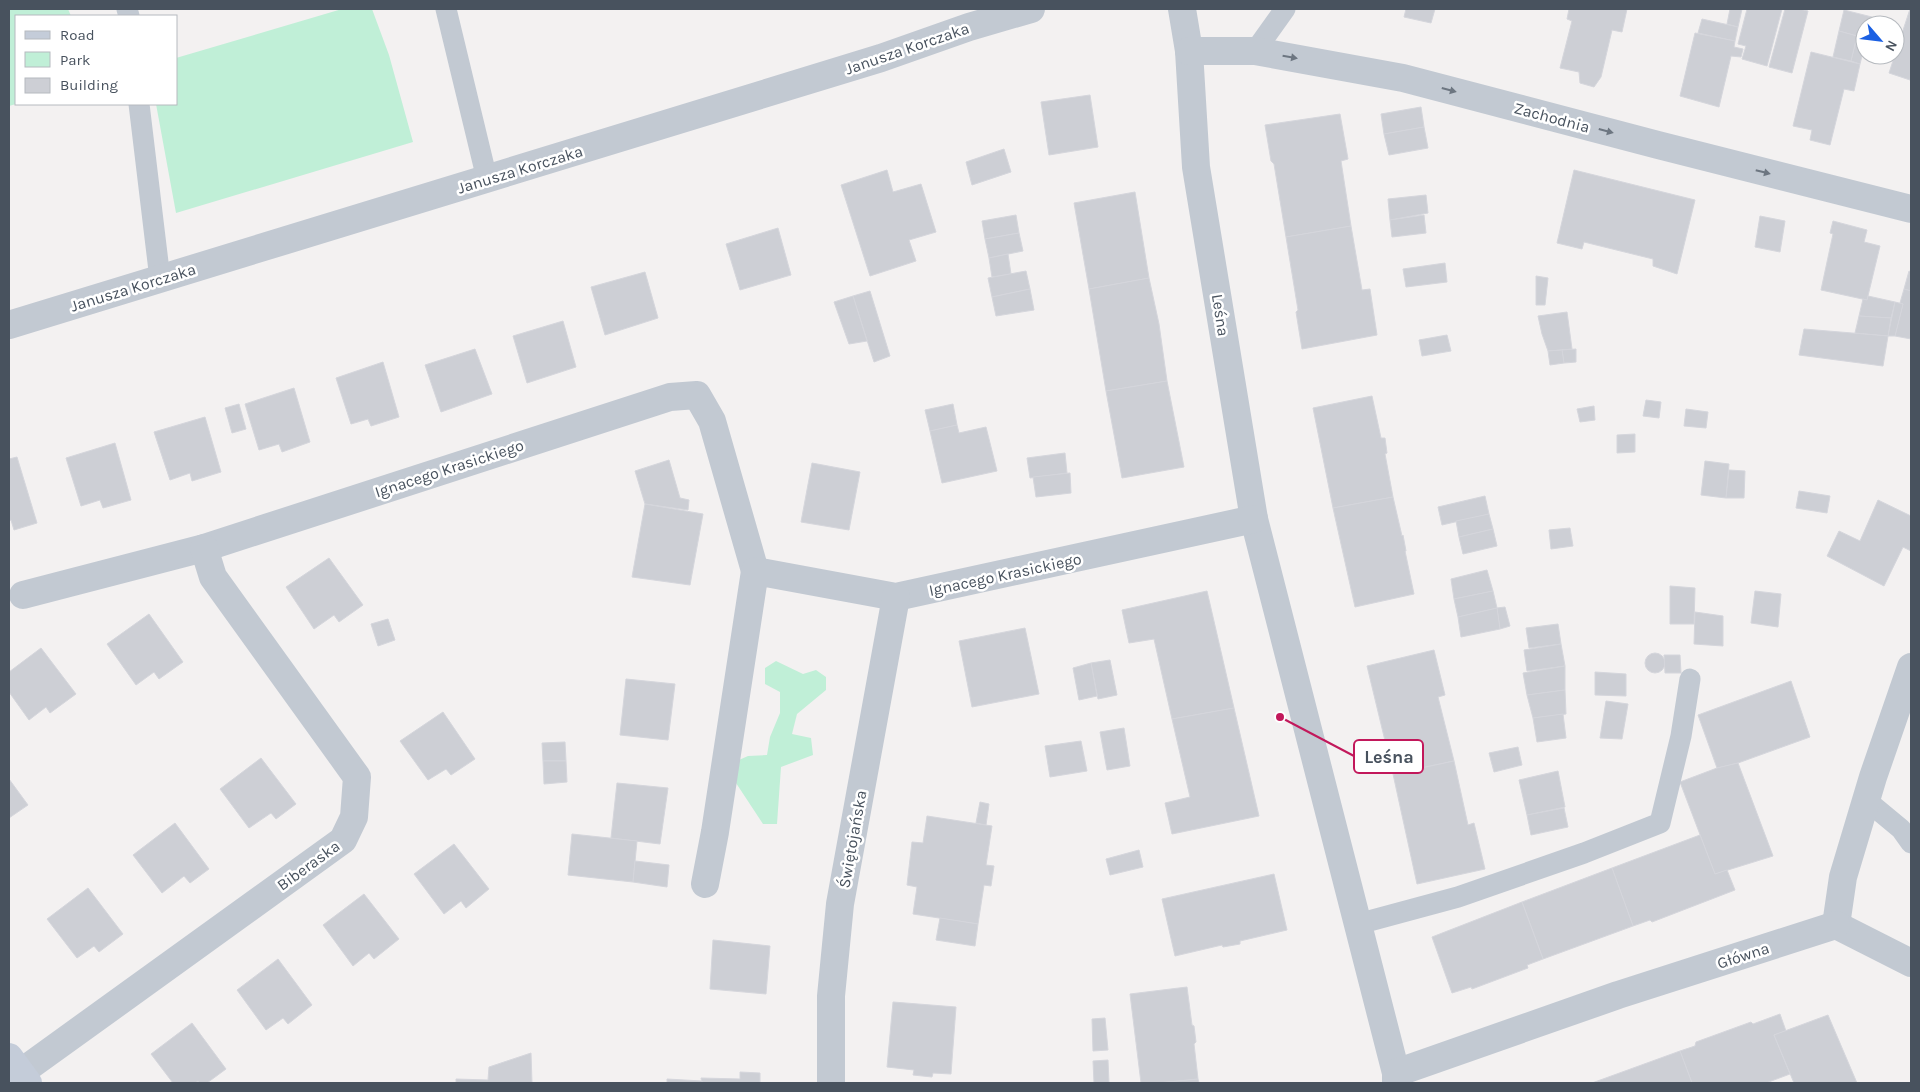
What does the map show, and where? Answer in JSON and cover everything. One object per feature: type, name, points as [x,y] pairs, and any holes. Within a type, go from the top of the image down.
[{"type":"street","name":"Janusza Korczaka","points":[[9,325],[881,58],[965,18],[1031,9]]},
{"type":"street","name":"Leśna","points":[[1182,9],[1189,51],[1196,167],[1254,519],[1396,1078]]},
{"type":"street","name":"Zachodnia","points":[[1189,51],[1255,51],[1403,78],[1911,209]]},
{"type":"street","name":"Ignacego Krasickiego","points":[[23,595],[204,548],[670,397],[697,395],[712,421],[755,571],[715,832],[705,884]]},
{"type":"street","name":"Ignacego Krasickiego","points":[[755,571],[896,597],[1254,519]]},
{"type":"street","name":"Biberaska","points":[[19,1071],[343,840],[354,817],[357,777],[213,577],[204,548]]},
{"type":"street","name":"Świętojańska","points":[[831,1083],[831,996],[840,904],[896,597]]},
{"type":"street","points":[[1911,667],[1866,800],[1843,877],[1836,925],[1911,963]]},
{"type":"street","name":"Główna","points":[[1396,1078],[1618,995],[1836,925]]},
{"type":"lane","points":[[446,9],[487,179]]},
{"type":"lane","points":[[1255,51],[1285,9]]},
{"type":"lane","points":[[139,105],[160,279]]},
{"type":"lane","points":[[1358,924],[1458,897],[1584,853],[1660,823],[1680,736],[1690,679]]},
{"type":"lane","points":[[1866,800],[1901,829],[1911,843]]},
{"type":"green space","points":[[9,9],[68,9],[71,15],[15,15],[15,104],[9,106]]},
{"type":"green space","points":[[342,9],[372,9],[389,55],[413,142],[176,213],[156,105],[178,105],[178,57]]},
{"type":"green space","points":[[776,661],[803,674],[816,670],[826,677],[826,690],[797,714],[792,734],[811,738],[813,755],[781,767],[777,824],[763,824],[736,783],[739,760],[748,756],[767,755],[770,737],[780,713],[780,692],[765,684],[765,668]]},
{"type":"building","points":[[1406,9],[1435,9],[1431,23],[1404,17]]},
{"type":"building","points":[[1569,9],[1627,9],[1622,32],[1612,30],[1601,77],[1594,87],[1580,83],[1579,72],[1560,68],[1572,21],[1567,19]]},
{"type":"building","points":[[1730,9],[1742,9],[1738,27],[1727,24]]},
{"type":"building","points":[[1747,9],[1782,9],[1767,66],[1742,59],[1746,46],[1738,44]]},
{"type":"building","points":[[1785,9],[1808,11],[1792,73],[1769,67]]},
{"type":"building","points":[[1911,9],[1910,80],[1889,73],[1892,65],[1905,65],[1905,24]]},
{"type":"building","points":[[1844,10],[1864,15],[1855,15],[1855,35],[1839,31]]},
{"type":"building","points":[[1702,19],[1738,27],[1735,41],[1698,33]]},
{"type":"building","points":[[1839,31],[1855,35],[1851,61],[1833,57]]},
{"type":"building","points":[[1695,33],[1735,41],[1734,47],[1743,49],[1741,57],[1731,56],[1719,107],[1680,96]]},
{"type":"building","points":[[1855,44],[1855,62],[1851,61]]},
{"type":"building","points":[[1811,52],[1860,65],[1854,91],[1844,89],[1830,145],[1810,140],[1812,130],[1793,126]]},
{"type":"building","points":[[1090,95],[1098,147],[1049,155],[1041,102]]},
{"type":"building","points":[[1421,107],[1424,127],[1384,134],[1381,114]]},
{"type":"building","points":[[1340,114],[1348,159],[1341,161],[1351,226],[1286,237],[1274,164],[1271,161],[1265,125]]},
{"type":"building","points":[[1424,127],[1428,148],[1389,155],[1384,134]]},
{"type":"building","points":[[1004,149],[1011,172],[972,185],[966,162]]},
{"type":"building","points":[[887,170],[893,192],[921,184],[936,232],[909,240],[916,261],[870,276],[841,185]]},
{"type":"building","points":[[1574,170],[1695,200],[1677,274],[1653,266],[1653,259],[1584,242],[1582,249],[1557,243]]},
{"type":"building","points":[[1135,192],[1149,278],[1089,289],[1074,203]]},
{"type":"building","points":[[1426,195],[1428,213],[1390,220],[1388,199]]},
{"type":"building","points":[[1016,215],[1019,233],[985,239],[982,221]]},
{"type":"building","points":[[1424,215],[1426,233],[1392,237],[1390,220]]},
{"type":"building","points":[[1760,216],[1785,221],[1780,252],[1755,247]]},
{"type":"building","points":[[1833,221],[1867,230],[1864,242],[1880,246],[1867,300],[1821,290],[1833,234],[1830,233]]},
{"type":"building","points":[[1351,226],[1362,290],[1370,289],[1377,335],[1302,349],[1296,312],[1298,310],[1286,237]]},
{"type":"building","points":[[778,228],[791,275],[740,290],[726,244]]},
{"type":"building","points":[[1019,233],[1023,251],[989,258],[985,239]]},
{"type":"building","points":[[1008,254],[1011,274],[992,277],[989,258]]},
{"type":"building","points":[[1445,263],[1447,282],[1406,287],[1403,269]]},
{"type":"building","points":[[1026,271],[1030,289],[992,297],[988,278]]},
{"type":"building","points":[[1909,271],[1911,272],[1911,291],[1904,289]]},
{"type":"building","points":[[645,272],[658,318],[605,335],[591,287]]},
{"type":"building","points":[[1536,276],[1548,278],[1545,305],[1536,305]]},
{"type":"building","points":[[1149,278],[1159,324],[1167,381],[1106,391],[1089,289]]},
{"type":"building","points":[[1030,289],[1034,310],[996,316],[992,297]]},
{"type":"building","points":[[1904,289],[1911,291],[1911,339],[1895,336],[1903,304],[1900,303]]},
{"type":"building","points":[[870,291],[890,356],[874,362],[853,296]]},
{"type":"building","points":[[853,296],[867,341],[849,344],[834,302]]},
{"type":"building","points":[[1868,296],[1895,302],[1891,318],[1859,316],[1863,299],[1867,300]]},
{"type":"building","points":[[1895,302],[1903,304],[1895,336],[1888,336]]},
{"type":"building","points":[[1567,312],[1572,349],[1548,351],[1538,316]]},
{"type":"building","points":[[1859,316],[1891,318],[1888,336],[1855,333]]},
{"type":"building","points":[[563,321],[576,367],[527,383],[513,336]]},
{"type":"building","points":[[1804,329],[1888,336],[1883,366],[1799,355]]},
{"type":"building","points":[[1447,335],[1451,351],[1422,356],[1419,340]]},
{"type":"building","points":[[475,349],[492,394],[441,412],[425,365]]},
{"type":"building","points":[[1576,349],[1576,362],[1564,363],[1562,350]]},
{"type":"building","points":[[1562,350],[1564,363],[1550,365],[1548,351]]},
{"type":"building","points":[[383,362],[399,417],[371,426],[368,419],[351,424],[336,378]]},
{"type":"building","points":[[1167,381],[1184,467],[1122,478],[1106,391]]},
{"type":"building","points":[[294,388],[310,442],[282,452],[279,444],[259,450],[245,404]]},
{"type":"building","points":[[1372,396],[1381,438],[1385,438],[1387,453],[1385,454],[1393,497],[1333,508],[1313,408]]},
{"type":"building","points":[[1646,400],[1661,402],[1659,418],[1643,416]]},
{"type":"building","points":[[239,404],[246,429],[232,433],[225,408]]},
{"type":"building","points":[[953,404],[957,425],[930,431],[925,410]]},
{"type":"building","points":[[1594,406],[1595,420],[1580,422],[1577,409]]},
{"type":"building","points":[[1686,409],[1708,412],[1706,428],[1684,426]]},
{"type":"building","points":[[205,417],[221,472],[192,481],[190,473],[170,480],[154,432]]},
{"type":"building","points":[[957,425],[959,433],[986,427],[997,471],[942,483],[930,431]]},
{"type":"building","points":[[1635,434],[1635,452],[1617,453],[1617,435]]},
{"type":"building","points":[[115,443],[131,500],[103,508],[100,500],[81,506],[66,458]]},
{"type":"building","points":[[1065,453],[1067,473],[1030,478],[1027,458]]},
{"type":"building","points":[[17,457],[37,523],[14,530],[11,520],[9,521],[9,459]]},
{"type":"building","points":[[669,460],[680,498],[689,500],[688,510],[645,504],[635,471]]},
{"type":"building","points":[[1705,461],[1729,464],[1726,498],[1701,495]]},
{"type":"building","points":[[812,463],[860,472],[849,530],[801,522]]},
{"type":"building","points":[[1729,470],[1745,471],[1744,498],[1726,498]]},
{"type":"building","points":[[1070,473],[1071,493],[1036,497],[1033,477]]},
{"type":"building","points":[[1799,491],[1830,496],[1827,513],[1796,508]]},
{"type":"building","points":[[1485,496],[1489,514],[1442,525],[1438,507]]},
{"type":"building","points":[[1393,497],[1403,535],[1414,594],[1355,607],[1333,508]]},
{"type":"building","points":[[1878,500],[1911,516],[1911,551],[1903,547],[1884,586],[1827,556],[1839,531],[1860,541]]},
{"type":"building","points":[[645,504],[703,514],[690,585],[632,577]]},
{"type":"building","points":[[1489,514],[1493,529],[1459,537],[1456,521]]},
{"type":"building","points":[[1570,528],[1573,546],[1551,549],[1549,530]]},
{"type":"building","points":[[1493,529],[1497,546],[1463,554],[1459,537]]},
{"type":"building","points":[[329,558],[363,605],[339,622],[334,615],[314,629],[286,587]]},
{"type":"building","points":[[1487,570],[1493,591],[1454,599],[1451,579]]},
{"type":"building","points":[[1670,586],[1695,588],[1694,624],[1670,624]]},
{"type":"building","points":[[1207,591],[1234,708],[1172,719],[1154,639],[1129,643],[1122,610]]},
{"type":"building","points":[[1493,591],[1497,608],[1458,617],[1454,599]]},
{"type":"building","points":[[1755,591],[1781,594],[1778,627],[1751,623]]},
{"type":"building","points":[[1505,607],[1510,626],[1500,629],[1497,608]]},
{"type":"building","points":[[1497,608],[1500,629],[1461,637],[1458,617]]},
{"type":"building","points":[[1695,612],[1723,616],[1723,646],[1694,644]]},
{"type":"building","points":[[149,614],[183,662],[159,679],[154,672],[136,685],[107,644]]},
{"type":"building","points":[[388,619],[395,640],[378,646],[371,624]]},
{"type":"building","points":[[1558,624],[1561,644],[1529,648],[1526,628]]},
{"type":"building","points":[[1025,628],[1039,694],[972,707],[959,641]]},
{"type":"building","points":[[1561,644],[1565,666],[1527,671],[1524,650]]},
{"type":"building","points":[[41,648],[76,694],[50,713],[46,707],[29,720],[9,692],[9,672]]},
{"type":"building","points":[[1434,650],[1445,695],[1438,697],[1454,761],[1393,774],[1367,666]]},
{"type":"building","points":[[1651,653],[1659,653],[1665,659],[1665,667],[1659,673],[1651,673],[1645,667],[1645,659]]},
{"type":"building","points":[[1664,655],[1680,655],[1681,673],[1665,673]]},
{"type":"building","points":[[1110,660],[1117,695],[1098,699],[1091,663]]},
{"type":"building","points":[[1091,663],[1097,696],[1079,700],[1073,668]]},
{"type":"building","points":[[1565,666],[1565,690],[1527,695],[1523,673]]},
{"type":"building","points":[[1595,672],[1626,674],[1626,696],[1595,695]]},
{"type":"building","points":[[626,679],[675,684],[668,740],[620,735]]},
{"type":"building","points":[[1791,681],[1810,737],[1738,763],[1717,768],[1698,715]]},
{"type":"building","points":[[1565,690],[1566,714],[1533,718],[1527,695]]},
{"type":"building","points":[[1606,701],[1628,704],[1622,739],[1600,738]]},
{"type":"building","points":[[1234,708],[1259,816],[1172,834],[1165,803],[1190,797],[1172,719]]},
{"type":"building","points":[[443,712],[475,759],[451,775],[446,769],[428,780],[400,741]]},
{"type":"building","points":[[1563,714],[1566,738],[1537,742],[1533,718]]},
{"type":"building","points":[[1124,728],[1130,766],[1107,770],[1100,732]]},
{"type":"building","points":[[1081,741],[1087,771],[1050,777],[1045,746]]},
{"type":"building","points":[[565,742],[566,761],[543,761],[542,743]]},
{"type":"building","points":[[1518,747],[1522,765],[1494,772],[1489,753]]},
{"type":"building","points":[[261,758],[296,804],[276,819],[271,813],[249,828],[220,789]]},
{"type":"building","points":[[543,761],[566,761],[567,782],[544,784]]},
{"type":"building","points":[[1454,761],[1468,825],[1474,823],[1485,869],[1417,884],[1393,774]]},
{"type":"building","points":[[1738,763],[1773,856],[1715,874],[1680,782],[1717,768]]},
{"type":"building","points":[[1558,771],[1565,807],[1527,815],[1519,780]]},
{"type":"building","points":[[9,779],[28,805],[9,818]]},
{"type":"building","points":[[617,783],[668,788],[660,844],[611,838]]},
{"type":"building","points":[[980,802],[989,804],[986,825],[976,823]]},
{"type":"building","points":[[1564,808],[1568,827],[1531,835],[1527,815]]},
{"type":"building","points":[[927,816],[992,826],[986,865],[994,866],[991,886],[984,885],[978,924],[913,914],[917,887],[907,885],[912,842],[923,843]]},
{"type":"building","points":[[175,823],[209,869],[190,883],[184,876],[162,893],[133,855]]},
{"type":"building","points":[[572,834],[637,841],[633,882],[568,875]]},
{"type":"building","points":[[1700,835],[1715,874],[1727,870],[1735,890],[1652,922],[1650,920],[1633,926],[1612,868]]},
{"type":"building","points":[[454,844],[489,889],[466,908],[461,901],[444,914],[414,874]]},
{"type":"building","points":[[1139,850],[1143,867],[1110,875],[1106,859]]},
{"type":"building","points":[[635,861],[669,865],[667,887],[633,882]]},
{"type":"building","points":[[1612,868],[1633,926],[1543,959],[1522,902]]},
{"type":"building","points":[[1274,874],[1287,930],[1240,941],[1240,944],[1223,947],[1222,945],[1175,956],[1162,899]]},
{"type":"building","points":[[88,888],[123,934],[99,952],[94,946],[77,958],[47,919]]},
{"type":"building","points":[[364,894],[399,939],[374,959],[369,953],[353,966],[323,925]]},
{"type":"building","points":[[1522,902],[1543,959],[1527,965],[1528,968],[1472,989],[1471,987],[1452,993],[1432,937]]},
{"type":"building","points":[[940,918],[978,924],[975,946],[936,940]]},
{"type":"building","points":[[713,940],[770,946],[766,994],[710,989]]},
{"type":"building","points":[[278,959],[312,1005],[288,1024],[283,1018],[266,1030],[237,990]]},
{"type":"building","points":[[1187,987],[1196,1042],[1194,1044],[1198,1079],[1141,1083],[1130,994]]},
{"type":"building","points":[[893,1002],[956,1007],[951,1074],[933,1073],[932,1077],[913,1075],[914,1070],[887,1067]]},
{"type":"building","points":[[1780,1014],[1786,1031],[1774,1035],[1790,1074],[1766,1083],[1692,1083],[1680,1051],[1695,1046],[1696,1042],[1751,1022],[1753,1024]]},
{"type":"building","points":[[1828,1015],[1857,1083],[1794,1083],[1774,1035]]},
{"type":"building","points":[[1105,1018],[1108,1050],[1093,1051],[1092,1019]]},
{"type":"building","points":[[192,1023],[226,1069],[207,1083],[200,1083],[198,1081],[195,1083],[173,1083],[151,1054]]},
{"type":"building","points":[[1680,1051],[1692,1083],[1592,1083]]},
{"type":"building","points":[[531,1053],[532,1083],[456,1083],[456,1079],[488,1080],[489,1067]]},
{"type":"building","points":[[1108,1060],[1109,1083],[1094,1083],[1093,1061]]},
{"type":"building","points":[[740,1072],[760,1073],[760,1083],[702,1083],[701,1078],[740,1079]]},
{"type":"building","points":[[667,1079],[702,1081],[702,1083],[667,1083]]},
{"type":"building","points":[[1198,1079],[1199,1083],[1158,1083]]},
{"type":"place","name":"Leśna","points":[[1280,717]]}]
